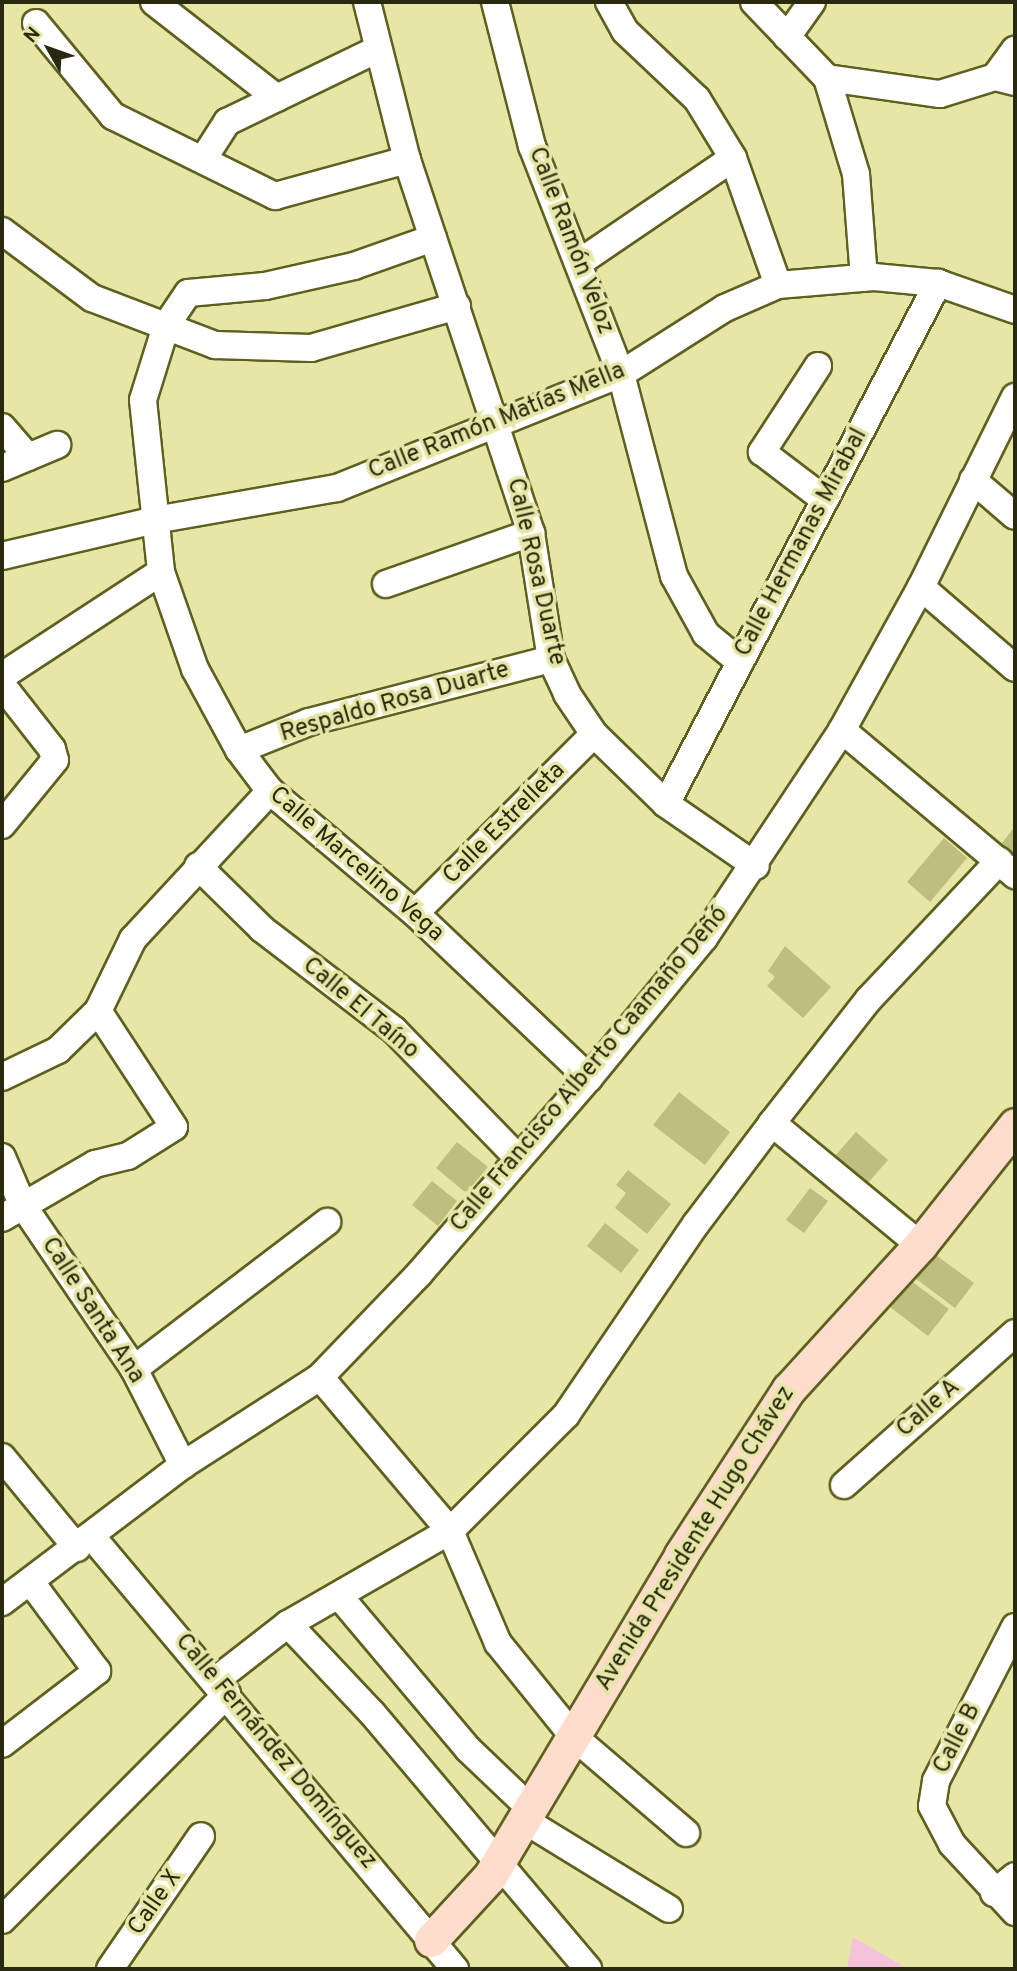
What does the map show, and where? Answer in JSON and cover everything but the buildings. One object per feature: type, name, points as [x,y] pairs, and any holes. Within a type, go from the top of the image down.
[{"type":"main road","name":"Avenida Presidente Hugo Chávez","points":[[432,1940],[498,1863],[681,1555],[789,1389],[920,1245],[1015,1125]]},
{"type":"street","points":[[154,2],[277,98]]},
{"type":"street","name":"Calle Rosa Duarte","points":[[368,2],[407,160],[498,425],[531,533],[551,659],[567,694],[594,734],[666,804],[756,866]]},
{"type":"street","name":"Calle Ramón Veloz","points":[[495,2],[532,146],[580,262],[621,374],[674,576],[706,634],[740,662]]},
{"type":"street","points":[[609,2],[625,31],[697,99],[733,158],[778,285]]},
{"type":"street","points":[[754,2],[827,78],[856,174],[864,278]]},
{"type":"street","points":[[787,37],[812,2]]},
{"type":"street","points":[[36,23],[113,117],[204,159],[275,197],[407,160]]},
{"type":"street","points":[[204,159],[227,122],[378,49]]},
{"type":"street","points":[[827,78],[940,94],[1005,79],[1015,49]]},
{"type":"street","points":[[580,262],[733,158]]},
{"type":"street","points":[[2,231],[92,298],[215,345],[311,348],[457,306]]},
{"type":"street","name":"Calle Marcelino Vega","points":[[433,238],[354,266],[265,286],[188,293],[166,326],[143,400],[161,572],[195,669],[239,750],[270,791],[415,913],[589,1078]]},
{"type":"street","name":"Calle Ramón Matías Mella","points":[[2,556],[155,520],[337,488],[621,374],[725,308],[778,285],[864,278],[938,283],[1015,310]]},
{"type":"street","name":"Calle Hermanas Mirabal","points":[[666,804],[938,283]]},
{"type":"street","points":[[818,366],[762,452],[824,500]]},
{"type":"street","name":"Calle Francisco Alberto Caamaño Deñó","points":[[2,1602],[85,1543],[183,1465],[320,1377],[419,1274],[517,1157],[589,1078],[704,938],[756,866],[842,730],[921,587],[1015,397]]},
{"type":"street","points":[[2,427],[28,457]]},
{"type":"street","points":[[2,468],[57,445]]},
{"type":"street","points":[[974,480],[1015,516]]},
{"type":"street","points":[[386,584],[531,533]]},
{"type":"street","points":[[2,676],[161,572]]},
{"type":"street","points":[[921,587],[1015,668]]},
{"type":"street","name":"Respaldo Rosa Duarte","points":[[239,750],[309,722],[551,659]]},
{"type":"street","points":[[2,685],[52,750],[55,760],[2,825]]},
{"type":"street","points":[[2,1920],[222,1687],[288,1624],[340,1597],[450,1531],[566,1415],[696,1224],[869,999],[1007,868],[842,730]]},
{"type":"street","name":"Calle Estrelleta","points":[[415,913],[594,734]]},
{"type":"street","points":[[2,1077],[58,1051],[98,1011],[133,939],[270,791]]},
{"type":"street","name":"Calle El Taíno","points":[[198,866],[262,929],[394,1030],[517,1157]]},
{"type":"street","points":[[12,1211],[95,1164],[128,1156],[174,1127],[98,1011]]},
{"type":"street","points":[[772,1123],[920,1245]]},
{"type":"street","name":"Calle Santa Ana","points":[[2,1157],[12,1211],[134,1369],[183,1465]]},
{"type":"street","points":[[134,1369],[327,1222]]},
{"type":"street","name":"Calle A","points":[[844,1485],[1015,1333]]},
{"type":"street","points":[[320,1377],[450,1531],[498,1643],[573,1736],[686,1833]]},
{"type":"street","name":"Calle Fernández Domínguez","points":[[2,1457],[222,1687],[455,1969]]},
{"type":"street","points":[[2,1744],[97,1671],[31,1582]]},
{"type":"street","points":[[340,1597],[468,1749],[527,1814],[669,1909]]},
{"type":"street","points":[[288,1624],[372,1713],[587,1969]]},
{"type":"street","name":"Calle B","points":[[1015,1627],[936,1781],[932,1806],[953,1844],[993,1893],[1015,1912]]},
{"type":"street","name":"Calle X","points":[[110,1969],[201,1836]]},
{"type":"street","points":[[993,1893],[1015,1876]]},
{"type":"shaded area","points":[[853,1937],[908,1969],[847,1969]]}]
